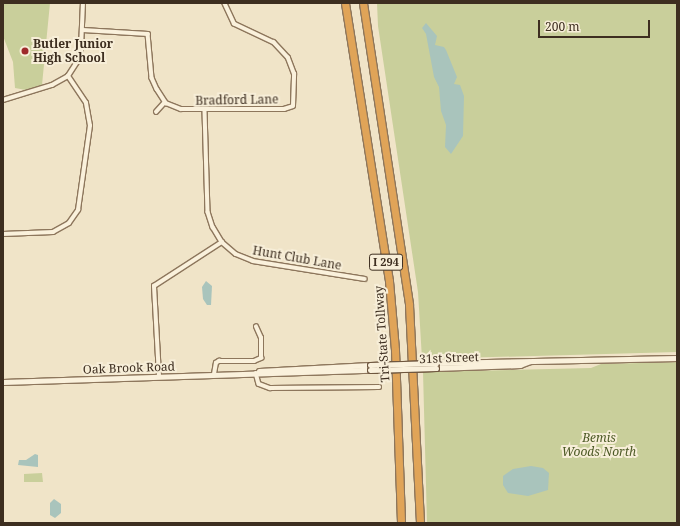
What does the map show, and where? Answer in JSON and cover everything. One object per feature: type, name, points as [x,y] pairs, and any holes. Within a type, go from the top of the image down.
[{"type":"highway","name":"Tri-State Tollway","points":[[345,3],[391,300],[401,523]]},
{"type":"highway","name":"I 294","points":[[365,3],[409,305],[420,523]]},
{"type":"main road","name":"31st Street","points":[[370,368],[677,358]]},
{"type":"main road","name":"Oak Brook Road","points":[[3,382],[256,372],[268,369],[370,368]]},
{"type":"street","points":[[3,100],[52,85],[68,76],[80,53],[83,30],[83,3]]},
{"type":"street","name":"Bradford Lane","points":[[165,102],[181,109],[205,111],[284,109],[293,106],[294,74],[288,58],[274,43],[234,24],[224,3]]},
{"type":"street","points":[[83,30],[148,34],[152,78],[165,102],[156,112]]},
{"type":"street","points":[[3,234],[57,230],[69,223],[80,206],[90,126],[89,112],[83,97],[68,76]]},
{"type":"street","name":"Hunt Club Lane","points":[[205,111],[209,214],[213,227],[222,242],[236,254],[253,261],[365,279]]},
{"type":"street","points":[[159,376],[154,286],[222,242]]},
{"type":"street","points":[[214,374],[216,363],[220,361],[254,361],[261,358],[261,338],[256,327]]},
{"type":"street","points":[[256,372],[259,384],[270,388],[379,388]]},
{"type":"green space","name":"Butler Junior High School","points":[[3,3],[50,3],[42,85],[26,90],[15,88],[13,62],[3,36]]},
{"type":"green space","points":[[377,3],[677,3],[677,352],[422,359],[418,292],[378,26]]},
{"type":"green space","name":"Bemis Woods North","points":[[677,362],[677,523],[427,523],[423,372],[591,368],[601,364]]},
{"type":"green space","points":[[42,473],[43,482],[24,482],[24,474]]},
{"type":"water","points":[[426,23],[437,36],[435,45],[444,47],[446,50],[457,77],[454,84],[460,85],[464,96],[463,136],[451,154],[445,147],[446,125],[441,111],[439,87],[434,77],[426,34],[422,28]]},
{"type":"water","points":[[206,281],[212,286],[211,305],[207,305],[203,299],[202,287]]},
{"type":"water","points":[[35,454],[38,455],[38,467],[18,465],[19,460],[26,460]]},
{"type":"water","points":[[531,466],[543,468],[549,473],[548,490],[528,496],[508,493],[503,485],[503,476],[513,469]]},
{"type":"water","points":[[54,499],[61,504],[61,513],[55,518],[50,515],[50,503]]},
{"type":"place","name":"Butler Junior High School","points":[[25,51]]}]
